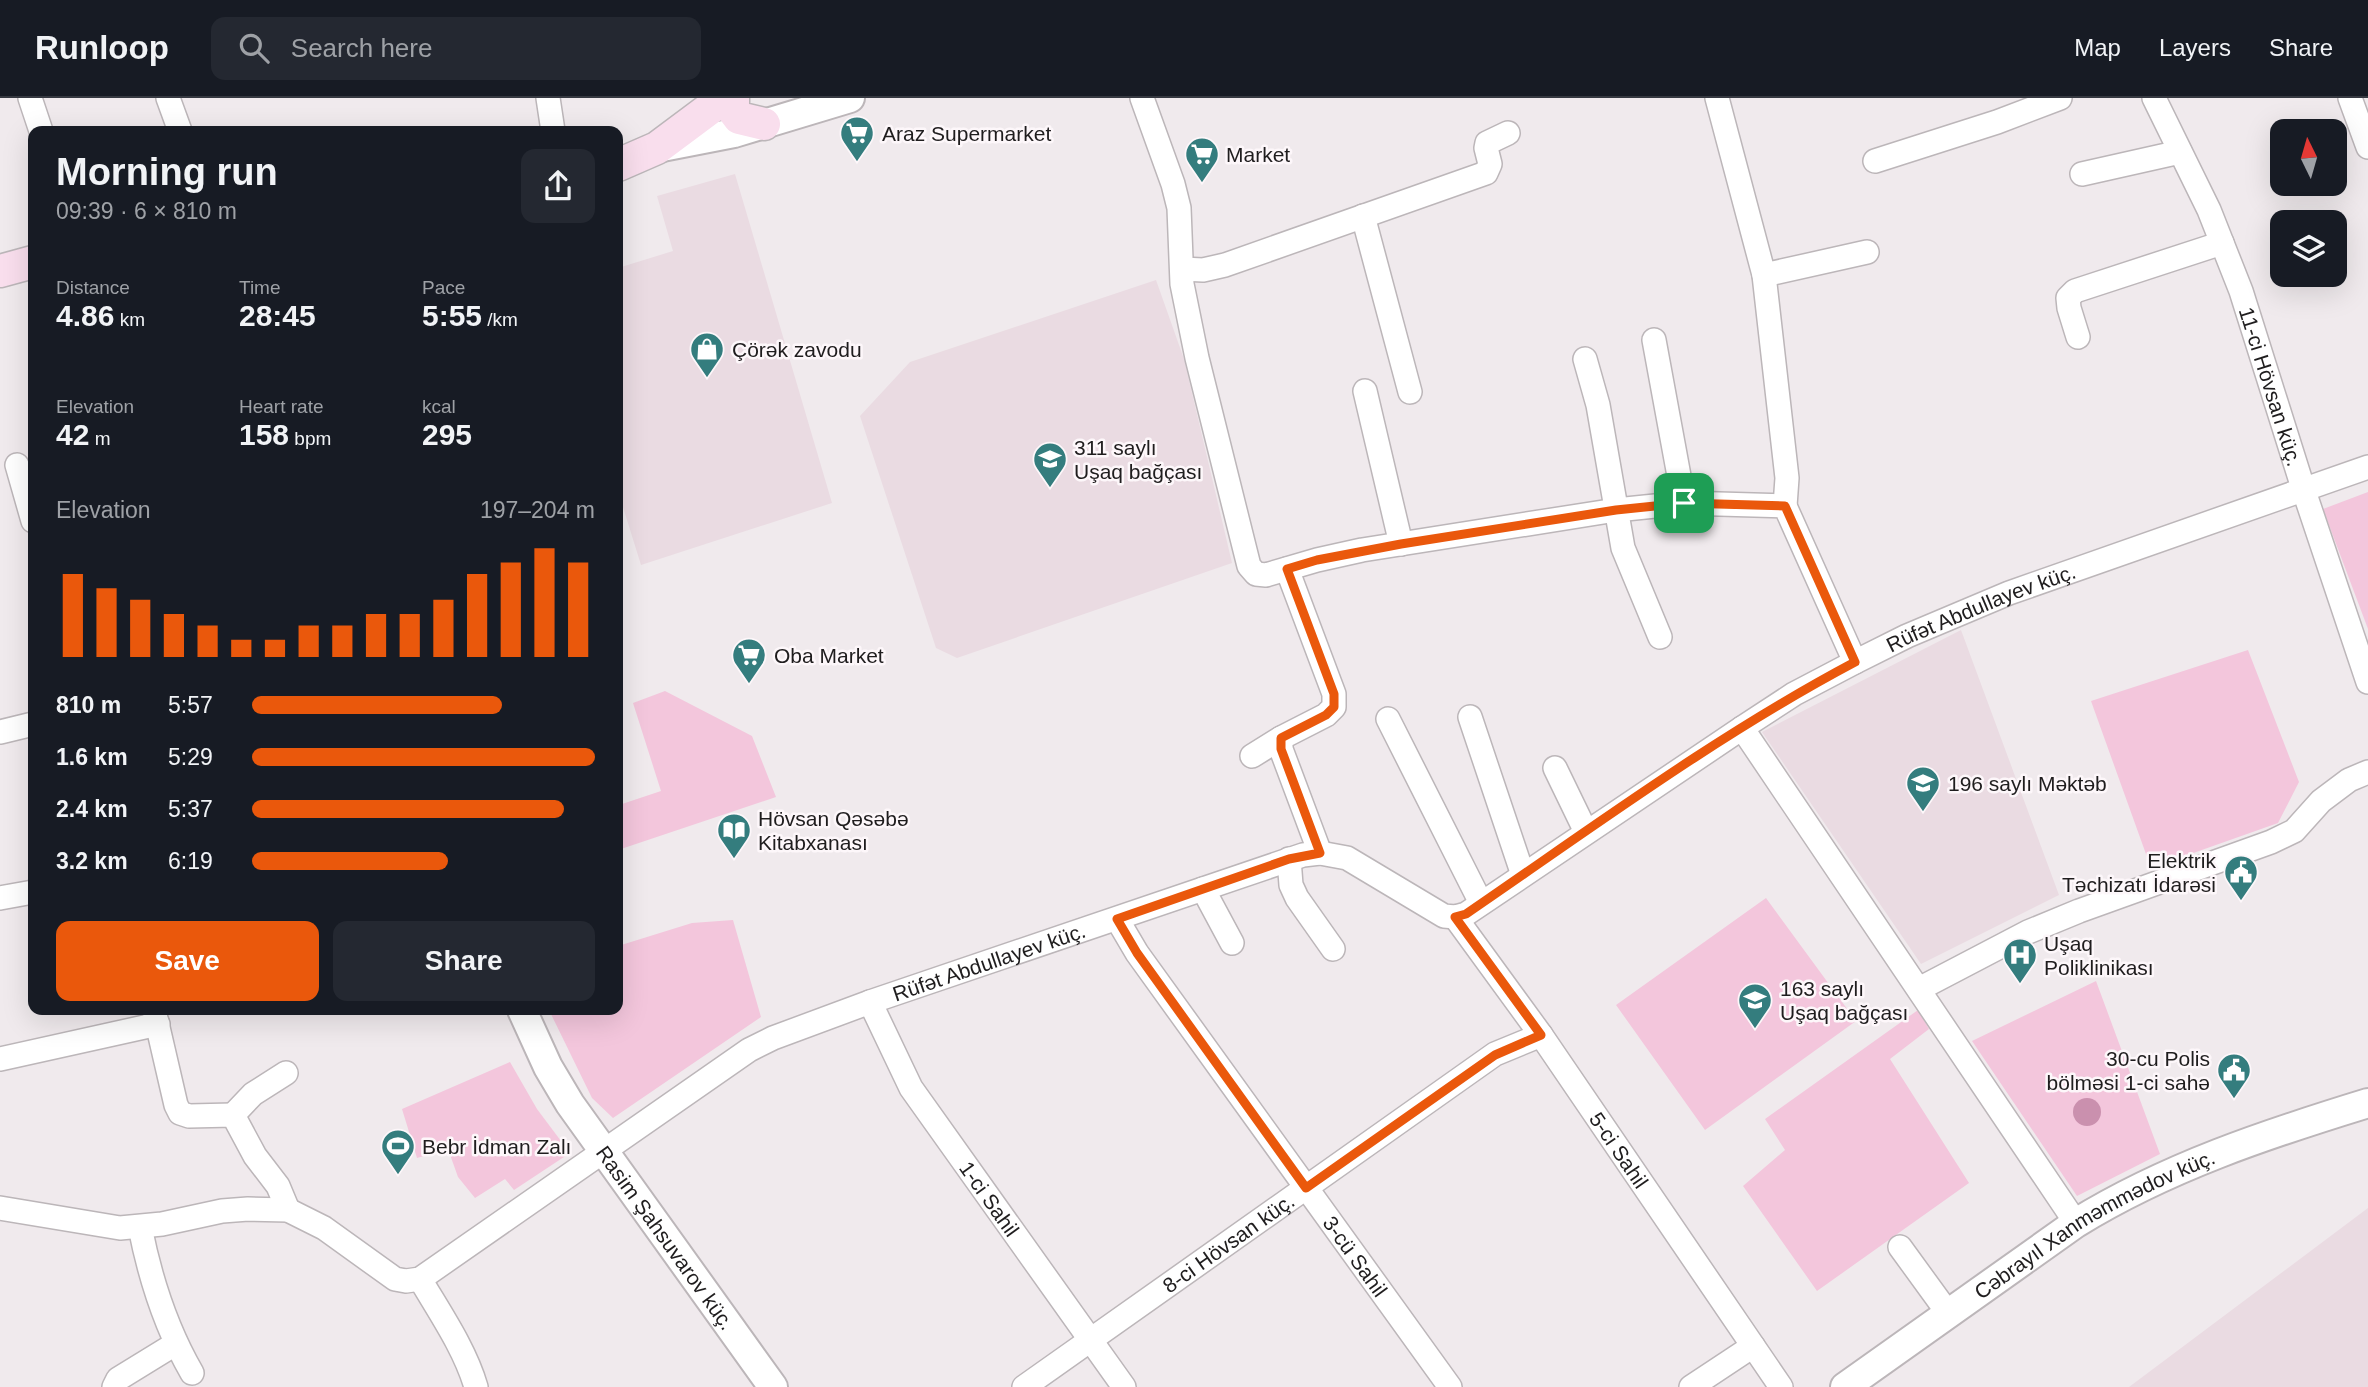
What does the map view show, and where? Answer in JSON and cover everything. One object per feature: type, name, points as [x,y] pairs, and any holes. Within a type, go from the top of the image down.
[{"type":"main road","points":[[623,163],[657,148],[724,98]]},
{"type":"main road","points":[[733,98],[733,110],[739,118],[764,124]]},
{"type":"main road","points":[[0,271],[28,263]]},
{"type":"street","points":[[30,98],[39,126]]},
{"type":"street","points":[[168,98],[178,126]]},
{"type":"street","points":[[548,98],[552,126]]},
{"type":"street","points":[[657,148],[734,133],[849,98]]},
{"type":"street","points":[[1142,98],[1179,208],[1182,284],[1197,358],[1249,566],[1256,574],[1266,575],[1317,560],[1401,544],[1616,510],[1684,503],[1785,506]]},
{"type":"street","points":[[1717,98],[1764,275],[1787,478],[1785,506],[1855,662]]},
{"type":"street","points":[[1875,161],[2028,104],[2060,98]]},
{"type":"street","name":"11-ci Hövsan küç.","points":[[2154,98],[2209,210],[2241,290],[2368,682]]},
{"type":"street","points":[[2350,98],[2368,147]]},
{"type":"street","points":[[1182,269],[1203,270],[1224,265],[1486,173],[1490,163],[1486,148],[1488,143],[1508,133]]},
{"type":"street","points":[[2082,174],[2180,152]]},
{"type":"street","points":[[1363,216],[1410,393]]},
{"type":"street","points":[[2078,337],[2068,308],[2068,298],[2075,291],[2222,243]]},
{"type":"street","points":[[1764,275],[1867,252]]},
{"type":"street","points":[[1654,340],[1684,503]]},
{"type":"street","points":[[1585,359],[1598,405],[1623,548],[1660,637]]},
{"type":"street","points":[[1365,391],[1401,544]]},
{"type":"street","points":[[17,464],[28,503]]},
{"type":"street","name":"Rüfət Abdullayev küç.","points":[[420,1279],[749,1050],[773,1038],[870,1002],[1289,859],[1320,853],[1347,858],[1444,916],[1466,914],[1794,694],[1907,636],[2009,593],[2368,467]]},
{"type":"street","points":[[1252,756],[1326,715],[1334,707],[1334,694],[1287,569]]},
{"type":"street","points":[[1469,717],[1523,875]]},
{"type":"street","points":[[1388,719],[1482,903]]},
{"type":"street","points":[[0,732],[28,725]]},
{"type":"street","points":[[1742,728],[2076,1223]]},
{"type":"street","points":[[1281,738],[1281,749],[1320,853]]},
{"type":"street","points":[[1555,768],[1586,832]]},
{"type":"street","points":[[1919,989],[2028,932],[2272,842],[2294,831],[2321,801],[2349,780],[2368,772]]},
{"type":"street","points":[[1289,859],[1294,892],[1333,949]]},
{"type":"street","points":[[1203,889],[1232,943]]},
{"type":"street","points":[[0,898],[28,893]]},
{"type":"street","name":"5-ci Sahil","points":[[1455,917],[1541,1035],[1781,1387]]},
{"type":"street","name":"3-cü Sahil","points":[[1117,919],[1137,953],[1450,1387]]},
{"type":"street","name":"1-ci Sahil","points":[[870,1002],[911,1088],[1124,1387]]},
{"type":"street","name":"Rasim Şahsuvarov küç.","points":[[524,1015],[548,1067],[603,1152],[773,1387]]},
{"type":"street","points":[[0,1059],[156,1017],[180,1113],[188,1116],[233,1115],[253,1094],[286,1073]]},
{"type":"street","name":"8-ci Hövsan küç.","points":[[1024,1387],[1495,1055],[1541,1035]]},
{"type":"street","name":"Cəbrayıl Xanməmmədov küç.","points":[[1845,1387],[2076,1223],[2126,1194],[2210,1156],[2368,1103]]},
{"type":"street","points":[[233,1115],[255,1156],[278,1186],[288,1210]]},
{"type":"street","points":[[0,1208],[120,1227],[140,1227],[222,1211],[288,1210],[324,1228],[395,1279],[420,1279],[450,1329],[476,1387]]},
{"type":"street","points":[[140,1227],[147,1261],[175,1344],[192,1373]]},
{"type":"street","points":[[1900,1247],[1948,1313]]},
{"type":"street","points":[[114,1387],[118,1379],[175,1344]]},
{"type":"street","points":[[1691,1387],[1753,1346]]},
{"type":"shaded area","name":"Çörək zavodu","points":[[735,174],[832,503],[641,565],[623,507],[623,266],[673,251],[657,196]]},
{"type":"shaded area","name":"311 saylı Uşaq bağçası","points":[[1156,280],[1184,359],[1232,563],[957,658],[936,648],[860,416],[910,362]]},
{"type":"shaded area","points":[[2368,492],[2368,629],[2323,509]]},
{"type":"shaded area","name":"196 saylı Məktəb","points":[[1961,630],[2059,895],[1921,964],[1762,732]]},
{"type":"shaded area","points":[[2248,650],[2299,782],[2278,823],[2151,868],[2091,701]]},
{"type":"shaded area","points":[[665,691],[752,736],[776,797],[623,848],[623,804],[661,791],[633,703]]},
{"type":"shaded area","points":[[1766,898],[1856,1021],[1705,1130],[1616,1005]]},
{"type":"shaded area","points":[[733,920],[761,1017],[613,1118],[592,1098],[551,1015],[623,1015],[623,944],[692,923]]},
{"type":"shaded area","points":[[2096,981],[2160,1154],[2077,1196],[1972,1041]]},
{"type":"shaded area","points":[[1918,1010],[1929,1029],[1890,1059],[1969,1183],[1817,1291],[1743,1186],[1785,1150],[1765,1119]]},
{"type":"shaded area","points":[[510,1062],[537,1109],[570,1153],[514,1190],[505,1179],[475,1198],[458,1177],[448,1149],[417,1158],[402,1109]]},
{"type":"shaded area","points":[[2087,1098],[2097,1102],[2101,1112],[2097,1122],[2087,1126],[2077,1122],[2073,1112],[2077,1102]]},
{"type":"shaded area","points":[[2368,1208],[2368,1387],[2129,1387]]},
{"type":"place","name":"Araz Supermarket","points":[[857,163]]},
{"type":"place","name":"Market","points":[[1202,184]]},
{"type":"place","name":"Çörək zavodu","points":[[707,379]]},
{"type":"place","name":"311 saylı Uşaq bağçası","points":[[1050,489]]},
{"type":"place","name":"Oba Market","points":[[749,685]]},
{"type":"place","name":"196 saylı Məktəb","points":[[1923,813]]},
{"type":"place","name":"Hövsan Qəsəbə Kitabxanası","points":[[734,860]]},
{"type":"place","name":"Elektrik Təchizatı İdarəsi","points":[[2241,902]]},
{"type":"place","name":"Uşaq Poliklinikası","points":[[2020,985]]},
{"type":"place","name":"163 saylı Uşaq bağçası","points":[[1755,1030]]},
{"type":"place","name":"30-cu Polis bölməsi 1-ci sahə","points":[[2234,1100]]},
{"type":"place","name":"Bebr İdman Zalı","points":[[398,1176]]},
{"type":"route","points":[[1684,503],[1785,506],[1855,662],[1794,694],[1466,914],[1455,917],[1541,1035],[1495,1055],[1306,1188],[1137,953],[1117,919],[1289,859],[1320,853],[1281,749],[1281,738],[1326,715],[1334,707],[1334,694],[1287,569],[1362,550],[1616,510],[1684,503]]}]
